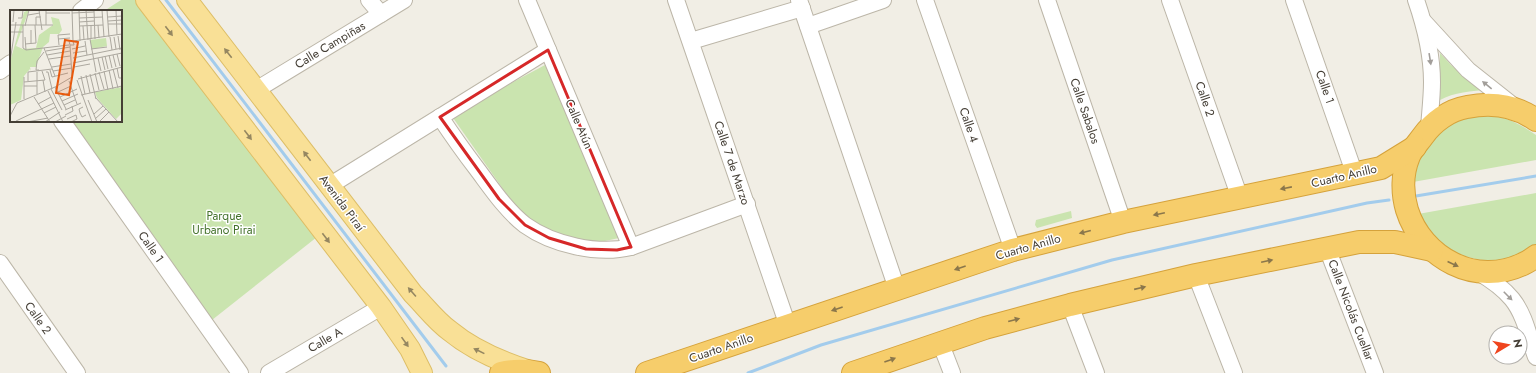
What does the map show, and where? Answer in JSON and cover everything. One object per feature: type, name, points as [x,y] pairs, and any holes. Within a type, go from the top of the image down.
[{"type":"highway","points":[[1530,116],[1499,104],[1480,104],[1461,108],[1444,116],[1428,128],[1415,147],[1407,162],[1404,178],[1404,191],[1409,216],[1417,233],[1432,250],[1461,268],[1478,272],[1501,271],[1523,264],[1536,256]]},
{"type":"highway","name":"Cuarto Anillo","points":[[648,373],[1013,250],[1122,222],[1355,175],[1381,168],[1415,147]]},
{"type":"highway","points":[[853,373],[940,342],[985,328],[1070,305],[1196,275],[1359,242],[1395,242],[1432,250]]},
{"type":"highway","points":[[501,373],[510,371],[534,372]]},
{"type":"main road","points":[[146,0],[381,307],[410,349],[422,373]]},
{"type":"main road","name":"Avenida Piraí","points":[[187,0],[413,294],[449,330],[474,348],[501,362],[534,372]]},
{"type":"street","points":[[82,10],[96,0]]},
{"type":"street","points":[[369,0],[381,14]]},
{"type":"street","name":"Calle Campiñas","points":[[256,90],[404,0]]},
{"type":"street","name":"Calle Atún","points":[[527,0],[631,247]]},
{"type":"street","name":"Calle 7 de Marzo","points":[[676,0],[788,326]]},
{"type":"street","points":[[808,26],[883,0]]},
{"type":"street","name":"Calle 4","points":[[925,0],[1013,250]]},
{"type":"street","name":"Calle Sabalos","points":[[1047,0],[1122,222]]},
{"type":"street","name":"Calle 2","points":[[1170,0],[1240,198]]},
{"type":"street","name":"Calle 1","points":[[1294,0],[1355,175]]},
{"type":"street","points":[[1416,0],[1423,21],[1431,62],[1432,84],[1428,128]]},
{"type":"street","points":[[690,41],[800,4],[897,289]]},
{"type":"street","points":[[1423,21],[1468,70],[1530,116]]},
{"type":"street","points":[[329,186],[548,50]]},
{"type":"street","points":[[0,71],[10,64]]},
{"type":"street","points":[[440,117],[453,138],[499,199],[525,224],[549,238],[586,249],[617,250],[631,247],[747,204]]},
{"type":"street","name":"Calle 1","points":[[63,122],[240,373]]},
{"type":"street","name":"Calle Nicolás Cuellar","points":[[1327,248],[1375,373]]},
{"type":"street","name":"Calle 2","points":[[0,263],[76,373]]},
{"type":"street","points":[[1478,272],[1499,287],[1515,304],[1521,314],[1536,357]]},
{"type":"street","points":[[1196,275],[1234,373]]},
{"type":"street","points":[[1070,305],[1096,373]]},
{"type":"street","name":"Calle A","points":[[269,373],[381,307]]},
{"type":"street","points":[[940,342],[952,373]]},
{"type":"highlighted area","points":[[548,50],[631,247],[617,250],[586,249],[549,238],[525,225],[499,199],[440,117]]},
{"type":"green space","name":"Parque Urbano Pirai","points":[[121,0],[139,0],[317,237],[212,320],[71,122],[122,122],[122,10],[106,10]]},
{"type":"green space","points":[[1440,53],[1451,65],[1483,90],[1451,95],[1434,104],[1440,77]]},
{"type":"green space","points":[[545,65],[619,238],[605,241],[590,241],[564,237],[522,216],[451,115]]},
{"type":"green space","points":[[1482,115],[1497,116],[1510,120],[1536,135],[1536,160],[1413,182],[1417,158],[1446,126],[1468,117]]},
{"type":"green space","points":[[1536,193],[1536,247],[1514,259],[1503,261],[1470,258],[1449,249],[1439,243],[1431,235],[1418,214]]},
{"type":"green space","points":[[1071,211],[1072,218],[1037,228],[1035,225],[1036,220]]},
{"type":"waterway","points":[[166,0],[446,366]]},
{"type":"waterway","points":[[1416,196],[1536,176]]},
{"type":"waterway","points":[[748,373],[821,345],[1112,260],[1367,203],[1389,200]]}]
